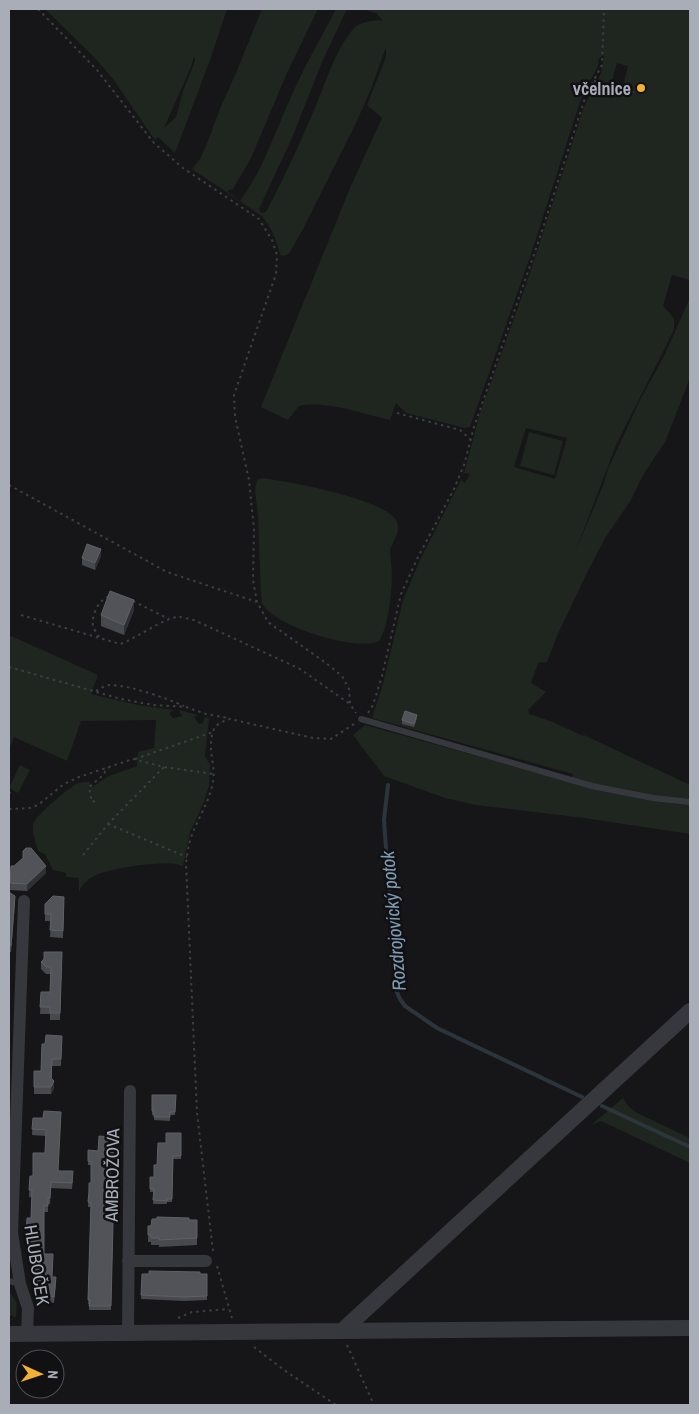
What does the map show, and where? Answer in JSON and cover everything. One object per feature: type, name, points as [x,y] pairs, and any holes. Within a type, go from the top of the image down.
[{"type":"street","name":"HLUBOČEK","points":[[24,901],[11,1164],[15,1283],[28,1308],[28,1334]]},
{"type":"street","points":[[342,1331],[690,1011]]},
{"type":"street","name":"AMBROŽOVA","points":[[128,1333],[130,1091]]},
{"type":"street","points":[[128,1261],[212,1259]]},
{"type":"street","points":[[10,1327],[28,1334],[690,1328]]},
{"type":"lane","points":[[361,719],[592,786],[653,798],[690,802]]},
{"type":"path","points":[[38,9],[97,70],[154,143],[183,168],[259,219],[272,240],[277,255],[276,274],[234,395],[235,417],[249,480],[253,519],[252,580],[257,602],[268,622],[342,676],[349,689],[350,704]]},
{"type":"path","points":[[94,692],[108,685],[121,687],[165,698],[206,714],[313,738],[331,739],[367,714],[375,698],[382,676],[401,594],[464,466],[470,439],[539,240],[586,96],[602,65],[604,9]]},
{"type":"path","points":[[594,80],[636,93]]},
{"type":"path","points":[[397,413],[460,430],[470,439]]},
{"type":"path","points":[[9,485],[167,572],[257,602]]},
{"type":"path","points":[[99,637],[93,626],[98,604],[107,596],[115,596]]},
{"type":"path","points":[[126,598],[169,619]]},
{"type":"path","points":[[21,615],[120,644],[169,619],[177,617],[194,620],[300,669],[350,704],[361,719]]},
{"type":"path","points":[[9,667],[94,692],[153,706],[186,707]]},
{"type":"path","points":[[229,1309],[212,1259],[197,1113],[186,863],[189,844],[208,800],[214,774],[210,750],[213,732],[215,727],[230,719]]},
{"type":"path","points":[[9,809],[30,808],[38,805],[64,784],[79,777],[213,732]]},
{"type":"path","points":[[133,759],[164,767],[214,774]]},
{"type":"path","points":[[95,801],[92,802],[89,787],[109,767]]},
{"type":"path","points":[[83,855],[108,824],[164,767]]},
{"type":"path","points":[[9,794],[11,790]]},
{"type":"path","points":[[108,824],[187,857]]},
{"type":"path","points":[[9,1313],[10,1327]]},
{"type":"path","points":[[342,1331],[374,1405]]},
{"type":"path","points":[[237,1332],[284,1370],[336,1405]]},
{"type":"shaded area","points":[[45,9],[227,9],[175,153],[158,137],[155,140],[113,79],[94,57]],"holes":[[[194,56],[195,61],[183,91],[176,117],[164,128]]]},
{"type":"shaded area","points":[[262,9],[318,9],[287,73],[251,158],[233,189],[227,191],[240,201],[262,164],[296,86],[336,9],[347,9],[322,62],[292,138],[259,209],[261,213],[266,212],[292,160],[341,46],[354,28],[360,24],[383,21],[376,13],[362,9],[690,9],[690,280],[672,275],[663,306],[674,318],[674,330],[617,443],[574,555],[608,469],[640,400],[664,356],[690,298],[690,377],[665,442],[643,475],[631,500],[605,538],[557,636],[547,662],[538,663],[531,683],[546,692],[528,710],[529,714],[584,735],[690,785],[690,834],[584,818],[476,805],[445,798],[384,776],[353,735],[365,725],[571,782],[573,774],[372,718],[383,684],[403,600],[421,558],[461,480],[465,483],[470,474],[464,473],[480,413],[527,282],[584,107],[601,73],[604,55],[599,58],[598,66],[581,99],[531,254],[470,427],[465,428],[406,413],[396,403],[390,420],[344,408],[310,405],[299,406],[288,420],[261,407],[350,188],[382,118],[367,105],[386,57],[386,47],[356,123],[302,231],[290,252],[282,256],[271,230],[262,216],[192,169],[200,159]],"holes":[[[617,63],[628,66],[622,90],[605,86],[603,90],[596,88],[599,81],[611,84]],[[526,428],[567,438],[555,479],[514,467]]]},
{"type":"shaded area","points":[[529,432],[563,441],[554,475],[520,466]]},
{"type":"shaded area","points":[[262,478],[313,487],[357,499],[390,514],[397,522],[398,530],[390,551],[392,580],[390,603],[386,625],[379,641],[353,643],[316,635],[282,620],[269,612],[262,603],[255,489],[257,480]]},
{"type":"shaded area","points":[[9,635],[98,675],[91,694],[138,705],[174,710],[170,712],[173,718],[182,716],[179,710],[198,715],[194,717],[199,724],[203,723],[205,717],[209,718],[205,756],[210,765],[209,785],[204,802],[190,832],[183,866],[165,863],[138,865],[112,870],[89,879],[83,884],[79,892],[79,878],[66,877],[66,873],[53,870],[45,854],[38,851],[33,825],[40,815],[60,796],[78,783],[90,782],[92,787],[109,776],[137,766],[138,752],[154,748],[156,720],[81,721],[67,761],[14,737],[9,750]]},
{"type":"shaded area","points":[[20,765],[30,770],[18,793],[9,788]]},
{"type":"shaded area","points":[[623,1098],[629,1107],[637,1113],[690,1138],[690,1163],[601,1121],[591,1125]]},
{"type":"shaded area","points":[[9,1291],[17,1303],[16,1317],[13,1317],[9,1310]]},
{"type":"building","points":[[87,544],[101,549],[95,563],[82,558]]},
{"type":"building","points":[[110,591],[134,600],[124,625],[101,615]]},
{"type":"building","points":[[405,711],[417,715],[414,724],[402,720]]},
{"type":"building","points":[[26,848],[31,848],[46,866],[27,884],[10,883],[11,866],[14,866],[23,858],[23,851]]},
{"type":"building","points":[[9,892],[15,896],[11,946],[9,945]]},
{"type":"building","points":[[53,896],[64,897],[63,931],[50,930],[51,914],[45,914],[45,904]]},
{"type":"building","points":[[44,952],[62,952],[60,1013],[50,1013],[50,1007],[40,1007],[41,992],[50,992],[51,967],[46,967],[41,962],[44,959]]},
{"type":"building","points":[[46,1035],[62,1036],[61,1059],[52,1059],[51,1078],[54,1081],[51,1087],[34,1087],[34,1071],[41,1071],[42,1044],[45,1044]]},
{"type":"building","points":[[152,1095],[176,1095],[175,1112],[170,1112],[170,1117],[154,1117]]},
{"type":"building","points":[[44,1111],[61,1112],[58,1171],[73,1171],[72,1183],[51,1182],[48,1206],[44,1205],[44,1254],[53,1254],[52,1277],[56,1277],[54,1297],[42,1296],[42,1290],[39,1290],[38,1276],[35,1276],[36,1268],[34,1268],[35,1247],[28,1247],[28,1239],[26,1238],[27,1218],[31,1218],[32,1190],[29,1190],[30,1176],[33,1176],[33,1153],[45,1153],[46,1130],[32,1129],[33,1118],[43,1118]]},
{"type":"building","points":[[166,1133],[181,1133],[181,1156],[173,1156],[172,1199],[167,1199],[167,1201],[153,1200],[154,1189],[150,1189],[150,1177],[154,1177],[154,1165],[157,1165],[158,1143],[166,1143]]},
{"type":"building","points":[[99,1136],[112,1137],[114,1164],[110,1164],[111,1187],[113,1187],[113,1199],[110,1199],[110,1222],[113,1222],[111,1306],[89,1306],[90,1300],[88,1300],[91,1203],[88,1202],[89,1183],[91,1183],[91,1161],[88,1161],[88,1150],[98,1151]]},
{"type":"building","points":[[157,1217],[197,1220],[197,1238],[159,1240],[159,1238],[151,1238],[151,1235],[148,1235],[148,1226],[151,1226],[152,1219],[157,1219]]},
{"type":"building","points":[[149,1271],[200,1272],[200,1274],[207,1274],[207,1296],[141,1295],[142,1274],[149,1274]]},
{"type":"waterway","name":"Rozdrojovický potok","points":[[388,785],[384,820],[396,990],[400,999],[405,1006],[437,1028],[582,1097]]},
{"type":"waterway","name":"Rozdrojovický potok","points":[[602,1106],[690,1147]]},
{"type":"place","name":"včelnice","points":[[641,88]]}]
